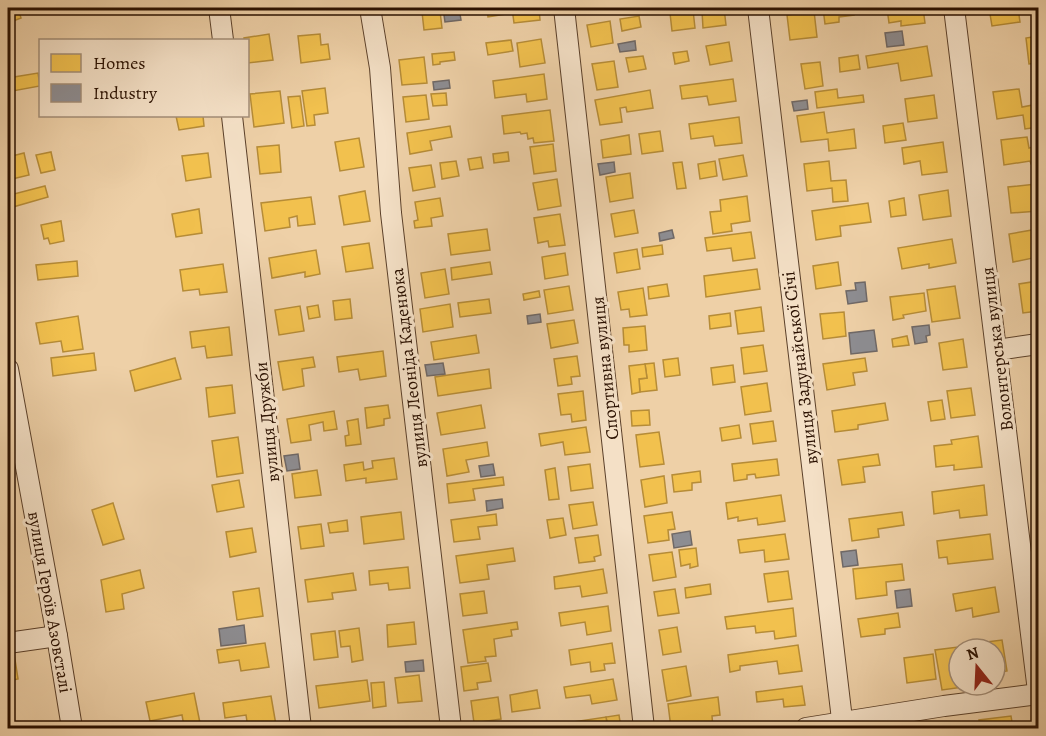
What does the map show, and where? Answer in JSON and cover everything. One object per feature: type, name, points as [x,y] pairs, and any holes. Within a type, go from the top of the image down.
[{"type":"street","points":[[219,8],[223,39]]},
{"type":"street","name":"вулиця Леоніда Каденюка","points":[[370,8],[380,68],[391,213],[451,729]]},
{"type":"street","name":"Спортивна вулиця","points":[[564,8],[644,729]]},
{"type":"street","name":"вулиця Задунайської Січі","points":[[758,8],[843,726]]},
{"type":"street","name":"Волонтерська вулиця","points":[[954,8],[1038,693]]},
{"type":"street","name":"вулиця Дружби","points":[[232,117],[301,729]]},
{"type":"street","points":[[997,350],[1038,344]]},
{"type":"street","name":"вулиця Героїв Азовсталі","points":[[8,369],[72,729]]},
{"type":"street","points":[[8,642],[57,636]]},
{"type":"street","points":[[806,729],[843,726],[944,706],[1038,693]]},
{"type":"building: Homes","points":[[8,8],[18,8],[21,18],[8,23]]},
{"type":"building: Homes","points":[[487,8],[506,8],[507,14],[488,17]]},
{"type":"building: Homes","points":[[512,8],[539,8],[540,20],[514,23]]},
{"type":"building: Homes","points":[[585,8],[608,8],[586,12]]},
{"type":"building: Homes","points":[[724,8],[726,25],[703,28],[702,11]]},
{"type":"building: Homes","points":[[823,8],[853,8],[854,15],[839,17],[839,22],[825,24]]},
{"type":"building: Homes","points":[[887,8],[923,8],[925,23],[901,26],[901,21],[889,23]]},
{"type":"building: Homes","points":[[989,8],[1018,8],[1020,22],[992,26]]},
{"type":"building: Homes","points":[[693,10],[695,28],[672,31],[670,13]]},
{"type":"building: Homes","points":[[440,11],[442,28],[424,30],[422,12]]},
{"type":"building: Homes","points":[[814,11],[817,37],[790,40],[787,15]]},
{"type":"building: Homes","points":[[639,16],[641,27],[622,31],[620,19]]},
{"type":"building: Homes","points":[[610,21],[613,43],[591,47],[587,25]]},
{"type":"building: Homes","points":[[269,34],[273,60],[249,63],[249,39],[244,38]]},
{"type":"building: Homes","points":[[320,34],[321,45],[328,44],[330,59],[301,63],[298,36]]},
{"type":"building: Homes","points":[[1038,36],[1038,63],[1029,64],[1026,38]]},
{"type":"building: Homes","points":[[541,39],[545,63],[520,67],[517,43]]},
{"type":"building: Homes","points":[[511,40],[513,51],[488,55],[486,43]]},
{"type":"building: Homes","points":[[729,42],[732,61],[710,65],[706,46]]},
{"type":"building: Homes","points":[[927,46],[932,76],[901,81],[898,63],[868,68],[866,56]]},
{"type":"building: Homes","points":[[687,51],[689,61],[675,64],[673,53]]},
{"type":"building: Homes","points":[[8,52],[11,52],[14,71],[8,72]]},
{"type":"building: Homes","points":[[454,52],[455,60],[433,65],[432,54]]},
{"type":"building: Homes","points":[[858,55],[860,69],[840,72],[839,58]]},
{"type":"building: Homes","points":[[643,56],[646,69],[629,72],[626,58]]},
{"type":"building: Homes","points":[[424,57],[427,83],[402,85],[399,60]]},
{"type":"building: Homes","points":[[614,61],[618,87],[597,90],[592,64]]},
{"type":"building: Homes","points":[[820,62],[823,86],[805,89],[801,64]]},
{"type":"building: Homes","points":[[38,73],[39,86],[12,91],[13,94],[8,95],[8,78]]},
{"type":"building: Homes","points":[[544,74],[547,99],[527,102],[526,94],[495,98],[493,81]]},
{"type":"building: Homes","points":[[733,79],[736,101],[709,105],[707,96],[682,99],[680,86]]},
{"type":"building: Homes","points":[[325,88],[328,113],[314,115],[315,125],[307,126],[302,91]]},
{"type":"building: Homes","points":[[837,89],[838,98],[863,95],[864,102],[817,108],[815,92]]},
{"type":"building: Homes","points":[[1019,89],[1022,107],[1038,104],[1038,127],[1025,129],[1023,115],[997,119],[993,92]]},
{"type":"building: Homes","points":[[650,90],[653,108],[627,112],[626,107],[620,108],[622,122],[600,125],[595,100]]},
{"type":"building: Homes","points":[[280,91],[284,123],[254,127],[250,94]]},
{"type":"building: Homes","points":[[446,93],[447,105],[433,106],[431,94]]},
{"type":"building: Homes","points":[[426,95],[429,119],[406,122],[403,97]]},
{"type":"building: Homes","points":[[934,95],[937,118],[908,122],[905,99]]},
{"type":"building: Homes","points":[[300,96],[304,126],[292,128],[288,97]]},
{"type":"building: Homes","points":[[550,110],[554,141],[534,143],[533,138],[528,139],[527,133],[504,134],[502,116]]},
{"type":"building: Homes","points":[[824,112],[827,133],[854,129],[856,148],[829,151],[828,139],[801,142],[797,116]]},
{"type":"building: Homes","points":[[176,117],[203,117],[204,126],[179,130]]},
{"type":"building: Homes","points":[[739,117],[742,143],[715,146],[713,136],[691,139],[689,124]]},
{"type":"building: Homes","points":[[903,123],[906,140],[885,143],[883,126]]},
{"type":"building: Homes","points":[[450,126],[452,137],[430,141],[432,150],[410,154],[407,133]]},
{"type":"building: Homes","points":[[660,131],[663,151],[642,154],[639,134]]},
{"type":"building: Homes","points":[[629,135],[631,154],[603,158],[601,140]]},
{"type":"building: Homes","points":[[1027,137],[1029,148],[1038,146],[1038,163],[1031,164],[1030,161],[1004,165],[1001,140]]},
{"type":"building: Homes","points":[[359,138],[364,167],[340,171],[335,142]]},
{"type":"building: Homes","points":[[943,142],[947,172],[922,175],[920,161],[904,164],[902,148]]},
{"type":"building: Homes","points":[[553,144],[556,171],[534,174],[530,147]]},
{"type":"building: Homes","points":[[279,145],[281,172],[260,174],[257,147]]},
{"type":"building: Homes","points":[[51,152],[55,170],[41,173],[36,155]]},
{"type":"building: Homes","points":[[508,152],[509,161],[494,163],[493,154]]},
{"type":"building: Homes","points":[[24,153],[29,175],[8,180],[8,157]]},
{"type":"building: Homes","points":[[208,153],[211,177],[186,181],[182,156]]},
{"type":"building: Homes","points":[[743,155],[747,176],[723,180],[719,159]]},
{"type":"building: Homes","points":[[481,157],[483,168],[470,170],[468,159]]},
{"type":"building: Homes","points":[[456,161],[459,176],[442,179],[440,163]]},
{"type":"building: Homes","points":[[715,161],[717,176],[700,179],[698,164]]},
{"type":"building: Homes","points":[[829,161],[831,181],[846,180],[848,201],[833,202],[832,188],[807,191],[804,164]]},
{"type":"building: Homes","points":[[682,162],[686,188],[677,189],[673,163]]},
{"type":"building: Homes","points":[[431,165],[435,187],[413,191],[409,168]]},
{"type":"building: Homes","points":[[630,173],[633,198],[610,202],[606,177]]},
{"type":"building: Homes","points":[[557,179],[561,206],[538,210],[533,183]]},
{"type":"building: Homes","points":[[1036,184],[1038,211],[1011,213],[1008,187]]},
{"type":"building: Homes","points":[[45,186],[48,197],[13,207],[10,195]]},
{"type":"building: Homes","points":[[948,190],[951,216],[923,220],[919,195]]},
{"type":"building: Homes","points":[[365,191],[370,221],[344,225],[339,196]]},
{"type":"building: Homes","points":[[747,196],[750,221],[731,224],[732,231],[713,234],[710,212],[721,211],[720,200]]},
{"type":"building: Homes","points":[[311,197],[315,224],[298,226],[297,216],[289,218],[290,227],[265,231],[261,203]]},
{"type":"building: Homes","points":[[440,198],[443,216],[431,218],[432,226],[415,228],[414,221],[418,220],[415,202]]},
{"type":"building: Homes","points":[[904,198],[906,215],[891,217],[889,201]]},
{"type":"building: Homes","points":[[868,203],[871,222],[840,226],[841,236],[816,240],[812,211]]},
{"type":"building: Homes","points":[[199,209],[202,233],[176,237],[172,214]]},
{"type":"building: Homes","points":[[634,210],[638,233],[615,237],[611,214]]},
{"type":"building: Homes","points":[[560,214],[565,245],[549,247],[548,241],[538,243],[534,218]]},
{"type":"building: Homes","points":[[61,221],[64,241],[50,244],[48,238],[44,239],[41,225]]},
{"type":"building: Homes","points":[[487,229],[490,250],[451,255],[448,234]]},
{"type":"building: Homes","points":[[1038,229],[1038,257],[1013,262],[1009,234]]},
{"type":"building: Homes","points":[[751,232],[755,258],[733,261],[731,248],[707,251],[705,238]]},
{"type":"building: Homes","points":[[952,239],[956,263],[929,268],[929,264],[902,269],[898,248]]},
{"type":"building: Homes","points":[[369,243],[373,268],[346,272],[342,247]]},
{"type":"building: Homes","points":[[662,245],[663,254],[643,257],[642,248]]},
{"type":"building: Homes","points":[[637,249],[640,269],[617,273],[614,253]]},
{"type":"building: Homes","points":[[316,250],[320,274],[305,277],[305,272],[272,278],[269,258]]},
{"type":"building: Homes","points":[[565,253],[568,275],[545,279],[542,257]]},
{"type":"building: Homes","points":[[77,261],[78,276],[38,280],[36,265]]},
{"type":"building: Homes","points":[[490,262],[492,274],[452,280],[451,268]]},
{"type":"building: Homes","points":[[838,262],[841,285],[816,289],[813,266]]},
{"type":"building: Homes","points":[[223,264],[227,292],[200,295],[199,289],[183,291],[180,270]]},
{"type":"building: Homes","points":[[445,269],[449,294],[425,298],[421,273]]},
{"type":"building: Homes","points":[[757,269],[760,289],[706,297],[704,276]]},
{"type":"building: Homes","points":[[1038,281],[1038,311],[1023,313],[1019,284]]},
{"type":"building: Homes","points":[[667,284],[669,296],[649,299],[648,287]]},
{"type":"building: Homes","points":[[569,286],[573,310],[548,314],[544,290]]},
{"type":"building: Homes","points":[[955,286],[960,318],[932,322],[927,290]]},
{"type":"building: Homes","points":[[643,288],[647,315],[630,317],[629,309],[621,310],[618,292]]},
{"type":"building: Homes","points":[[539,291],[540,297],[524,300],[523,294]]},
{"type":"building: Homes","points":[[924,293],[926,311],[903,315],[904,318],[893,320],[890,297]]},
{"type":"building: Homes","points":[[350,299],[352,318],[335,320],[333,301]]},
{"type":"building: Homes","points":[[489,299],[491,313],[460,317],[458,303]]},
{"type":"building: Homes","points":[[450,304],[453,327],[423,332],[420,309]]},
{"type":"building: Homes","points":[[318,305],[320,317],[309,319],[307,307]]},
{"type":"building: Homes","points":[[300,306],[304,331],[279,335],[275,310]]},
{"type":"building: Homes","points":[[761,307],[764,331],[738,334],[735,311]]},
{"type":"building: Homes","points":[[844,312],[846,336],[823,339],[820,314]]},
{"type":"building: Homes","points":[[730,313],[731,326],[710,329],[709,316]]},
{"type":"building: Homes","points":[[78,316],[83,349],[63,352],[61,341],[40,344],[36,323]]},
{"type":"building: Homes","points":[[574,320],[578,343],[551,348],[547,324]]},
{"type":"building: Homes","points":[[645,326],[647,350],[629,352],[629,345],[624,345],[623,328]]},
{"type":"building: Homes","points":[[229,327],[232,355],[207,358],[205,346],[192,348],[190,332]]},
{"type":"building: Homes","points":[[476,335],[479,353],[434,360],[431,342]]},
{"type":"building: Homes","points":[[907,336],[909,345],[893,347],[892,339]]},
{"type":"building: Homes","points":[[963,339],[967,367],[943,370],[939,343]]},
{"type":"building: Homes","points":[[763,345],[767,371],[744,374],[741,348]]},
{"type":"building: Homes","points":[[383,351],[386,376],[360,380],[358,369],[339,372],[337,357]]},
{"type":"building: Homes","points":[[94,353],[96,370],[53,376],[51,358]]},
{"type":"building: Homes","points":[[577,356],[580,376],[571,377],[572,384],[558,386],[554,359]]},
{"type":"building: Homes","points":[[313,357],[315,367],[302,369],[304,386],[283,390],[278,362]]},
{"type":"building: Homes","points":[[175,358],[181,379],[135,391],[130,371]]},
{"type":"building: Homes","points":[[678,358],[680,375],[665,377],[663,360]]},
{"type":"building: Homes","points":[[865,358],[867,371],[853,373],[855,385],[827,390],[823,364]]},
{"type":"building: Homes","points":[[654,363],[657,390],[640,392],[639,379],[647,378],[645,364]]},
{"type":"building: Homes","points":[[645,364],[647,378],[639,379],[640,392],[632,394],[629,366]]},
{"type":"building: Homes","points":[[733,365],[735,382],[713,385],[711,368]]},
{"type":"building: Homes","points":[[489,369],[491,388],[438,396],[435,377]]},
{"type":"building: Homes","points":[[1033,381],[1038,381],[1038,415]]},
{"type":"building: Homes","points":[[767,383],[771,411],[745,415],[741,387]]},
{"type":"building: Homes","points":[[232,385],[235,413],[209,417],[206,388]]},
{"type":"building: Homes","points":[[971,388],[975,415],[951,418],[947,391]]},
{"type":"building: Homes","points":[[583,391],[586,420],[572,422],[571,414],[561,415],[558,394]]},
{"type":"building: Homes","points":[[942,400],[945,419],[931,421],[928,402]]},
{"type":"building: Homes","points":[[885,403],[888,420],[858,425],[858,429],[835,432],[832,411]]},
{"type":"building: Homes","points":[[388,405],[390,418],[384,419],[384,425],[367,428],[365,408]]},
{"type":"building: Homes","points":[[481,405],[485,428],[441,435],[437,413]]},
{"type":"building: Homes","points":[[649,410],[650,425],[632,426],[631,411]]},
{"type":"building: Homes","points":[[334,411],[337,429],[324,431],[323,422],[309,425],[311,440],[291,443],[287,419]]},
{"type":"building: Homes","points":[[358,419],[361,444],[346,446],[345,436],[349,435],[347,421]]},
{"type":"building: Homes","points":[[773,421],[776,441],[753,444],[750,424]]},
{"type":"building: Homes","points":[[739,425],[741,438],[722,441],[720,428]]},
{"type":"building: Homes","points":[[586,427],[590,452],[565,455],[563,442],[541,446],[539,434]]},
{"type":"building: Homes","points":[[659,432],[664,464],[640,467],[636,435]]},
{"type":"building: Homes","points":[[978,436],[982,467],[954,470],[954,465],[936,467],[934,446],[952,444],[951,440]]},
{"type":"building: Homes","points":[[238,437],[243,473],[217,477],[212,441]]},
{"type":"building: Homes","points":[[487,442],[489,456],[466,460],[469,472],[447,476],[443,449]]},
{"type":"building: Homes","points":[[878,454],[880,465],[863,467],[865,482],[842,485],[838,460]]},
{"type":"building: Homes","points":[[394,458],[397,479],[366,483],[366,478],[346,481],[344,465],[363,462],[364,470],[373,468],[372,461]]},
{"type":"building: Homes","points":[[777,459],[779,475],[756,478],[755,474],[747,475],[747,479],[734,481],[732,464]]},
{"type":"building: Homes","points":[[590,464],[593,488],[571,491],[568,467]]},
{"type":"building: Homes","points":[[555,468],[559,499],[549,500],[545,470]]},
{"type":"building: Homes","points":[[317,470],[321,495],[295,498],[292,474]]},
{"type":"building: Homes","points":[[700,471],[701,482],[692,483],[692,490],[674,492],[672,475]]},
{"type":"building: Homes","points":[[664,476],[667,503],[645,507],[641,480]]},
{"type":"building: Homes","points":[[503,477],[504,485],[473,489],[475,500],[449,503],[447,484]]},
{"type":"building: Homes","points":[[239,480],[244,507],[217,512],[212,485]]},
{"type":"building: Homes","points":[[984,485],[987,515],[960,518],[959,510],[934,514],[932,492]]},
{"type":"building: Homes","points":[[781,495],[785,521],[758,525],[757,518],[738,521],[738,517],[728,519],[726,503]]},
{"type":"building: Homes","points":[[593,502],[597,525],[573,529],[569,505]]},
{"type":"building: Homes","points":[[113,503],[124,539],[103,545],[92,510]]},
{"type":"building: Homes","points":[[401,512],[404,539],[364,544],[361,517]]},
{"type":"building: Homes","points":[[672,512],[675,529],[668,530],[669,540],[648,543],[644,516]]},
{"type":"building: Homes","points":[[902,512],[904,525],[878,529],[879,537],[852,541],[849,519]]},
{"type":"building: Homes","points":[[496,514],[497,525],[478,527],[480,539],[454,542],[451,520]]},
{"type":"building: Homes","points":[[563,518],[566,535],[550,538],[547,520]]},
{"type":"building: Homes","points":[[347,520],[348,531],[330,533],[328,523]]},
{"type":"building: Homes","points":[[321,524],[324,546],[301,549],[298,527]]},
{"type":"building: Homes","points":[[252,528],[256,552],[230,557],[226,532]]},
{"type":"building: Homes","points":[[785,534],[789,559],[765,562],[764,550],[740,553],[738,540]]},
{"type":"building: Homes","points":[[990,534],[993,559],[948,564],[947,557],[939,558],[937,541]]},
{"type":"building: Homes","points":[[598,535],[601,555],[594,557],[595,561],[579,563],[575,538]]},
{"type":"building: Homes","points":[[513,548],[515,561],[487,565],[489,579],[460,583],[456,556]]},
{"type":"building: Homes","points":[[696,548],[698,566],[690,568],[690,564],[681,566],[679,550]]},
{"type":"building: Homes","points":[[672,552],[676,577],[653,581],[649,555]]},
{"type":"building: Homes","points":[[902,564],[904,580],[886,582],[887,595],[856,599],[853,569]]},
{"type":"building: Homes","points":[[408,567],[410,588],[389,590],[388,583],[370,585],[369,571]]},
{"type":"building: Homes","points":[[603,569],[607,593],[582,597],[580,586],[555,589],[554,577]]},
{"type":"building: Homes","points":[[140,570],[144,588],[122,594],[124,609],[106,612],[101,580]]},
{"type":"building: Homes","points":[[788,571],[792,599],[768,602],[764,574]]},
{"type":"building: Homes","points":[[353,573],[356,590],[332,593],[333,599],[308,602],[305,580]]},
{"type":"building: Homes","points":[[710,584],[711,594],[686,598],[685,588]]},
{"type":"building: Homes","points":[[995,587],[999,612],[973,617],[972,608],[956,611],[953,594]]},
{"type":"building: Homes","points":[[259,588],[263,616],[237,620],[233,592]]},
{"type":"building: Homes","points":[[675,589],[679,613],[658,616],[654,592]]},
{"type":"building: Homes","points":[[484,591],[487,613],[463,616],[460,594]]},
{"type":"building: Homes","points":[[608,606],[611,631],[587,635],[585,622],[561,626],[559,613]]},
{"type":"building: Homes","points":[[793,608],[796,636],[775,639],[774,631],[756,633],[755,626],[727,629],[725,617]]},
{"type":"building: Homes","points":[[898,613],[900,627],[885,629],[885,634],[861,637],[858,619]]},
{"type":"building: Homes","points":[[414,622],[416,644],[388,647],[387,625]]},
{"type":"building: Homes","points":[[517,622],[518,629],[511,630],[512,636],[494,639],[496,656],[485,657],[486,661],[468,663],[463,630]]},
{"type":"building: Homes","points":[[677,627],[681,652],[663,655],[659,630]]},
{"type":"building: Homes","points":[[359,628],[363,660],[352,662],[350,646],[341,647],[339,631]]},
{"type":"building: Homes","points":[[335,631],[338,657],[314,660],[311,634]]},
{"type":"building: Homes","points":[[265,643],[269,667],[241,671],[239,660],[219,663],[217,650]]},
{"type":"building: Homes","points":[[612,643],[615,663],[604,664],[605,670],[591,672],[590,662],[571,665],[569,650]]},
{"type":"building: Homes","points":[[798,645],[802,671],[779,674],[777,661],[740,666],[740,670],[730,672],[728,655]]},
{"type":"building: Homes","points":[[947,648],[947,689],[942,690],[935,650]]},
{"type":"building: Homes","points":[[14,653],[18,679],[8,681],[8,655]]},
{"type":"building: Homes","points":[[933,654],[936,679],[907,683],[904,658]]},
{"type":"building: Homes","points":[[488,663],[491,681],[477,683],[478,689],[464,691],[461,667]]},
{"type":"building: Homes","points":[[686,666],[691,696],[667,701],[662,670]]},
{"type":"building: Homes","points":[[419,675],[422,701],[398,703],[395,678]]},
{"type":"building: Homes","points":[[613,679],[617,700],[592,704],[590,695],[566,698],[564,687]]},
{"type":"building: Homes","points":[[367,680],[370,701],[319,708],[316,686]]},
{"type":"building: Homes","points":[[384,682],[386,706],[373,708],[371,683]]},
{"type":"building: Homes","points":[[802,686],[805,705],[784,707],[783,699],[757,702],[756,692]]},
{"type":"building: Homes","points":[[537,690],[540,708],[512,712],[510,695]]},
{"type":"building: Homes","points":[[194,693],[200,723],[184,726],[182,715],[150,721],[146,702]]},
{"type":"building: Homes","points":[[271,696],[276,725],[248,728],[246,715],[225,718],[223,703]]},
{"type":"building: Homes","points":[[498,697],[501,719],[474,723],[471,701]]},
{"type":"building: Homes","points":[[718,697],[720,715],[712,716],[713,728],[671,728],[668,704]]},
{"type":"building: Homes","points":[[619,715],[621,728],[608,728],[606,717]]},
{"type":"building: Homes","points":[[1011,716],[1013,728],[980,728],[979,720]]},
{"type":"building: Homes","points":[[606,717],[608,728],[547,728],[547,726]]},
{"type":"building: Industry","points":[[443,8],[459,8],[461,20],[445,22]]},
{"type":"building: Industry","points":[[902,31],[904,45],[887,47],[885,33]]},
{"type":"building: Industry","points":[[635,41],[636,50],[620,52],[618,44]]},
{"type":"building: Industry","points":[[449,80],[450,88],[434,90],[433,82]]},
{"type":"building: Industry","points":[[807,100],[808,109],[794,111],[792,102]]},
{"type":"building: Industry","points":[[614,162],[615,172],[600,175],[598,164]]},
{"type":"building: Industry","points":[[672,230],[674,238],[660,241],[659,233]]},
{"type":"building: Industry","points":[[865,282],[867,301],[848,304],[846,291],[856,290],[855,283]]},
{"type":"building: Industry","points":[[540,314],[541,322],[528,324],[527,316]]},
{"type":"building: Industry","points":[[929,325],[930,335],[926,336],[927,342],[915,344],[912,327]]},
{"type":"building: Industry","points":[[874,330],[877,351],[851,354],[849,333]]},
{"type":"building: Industry","points":[[443,363],[445,374],[427,376],[425,365]]},
{"type":"building: Industry","points":[[298,454],[300,469],[287,471],[284,456]]},
{"type":"building: Industry","points":[[493,464],[495,475],[481,477],[479,466]]},
{"type":"building: Industry","points":[[502,499],[503,508],[487,511],[486,501]]},
{"type":"building: Industry","points":[[690,531],[692,545],[674,548],[672,534]]},
{"type":"building: Industry","points":[[856,550],[858,565],[843,567],[841,552]]},
{"type":"building: Industry","points":[[910,589],[912,606],[897,608],[895,591]]},
{"type":"building: Industry","points":[[244,625],[246,643],[221,646],[219,629]]},
{"type":"building: Industry","points":[[423,660],[424,671],[406,672],[405,662]]}]
